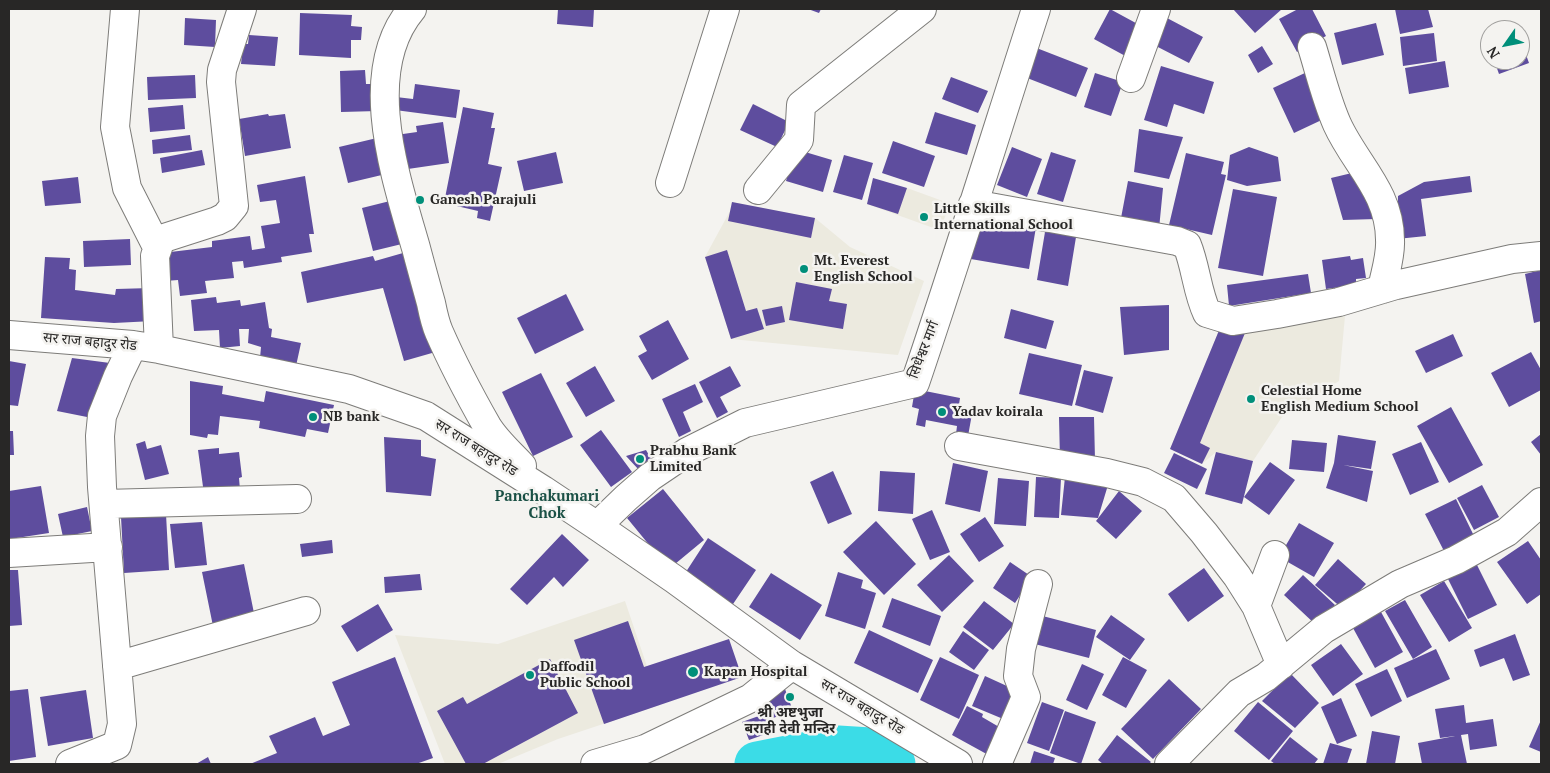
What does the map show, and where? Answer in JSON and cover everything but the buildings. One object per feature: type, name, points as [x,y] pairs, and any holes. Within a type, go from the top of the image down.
[{"type":"street","points":[[125,9],[115,127],[127,188],[157,247]]},
{"type":"street","points":[[70,764],[117,745],[122,724],[104,504],[100,436],[102,416],[118,376],[146,347],[155,256],[160,239],[217,221],[225,217],[234,206],[221,82],[222,70],[242,9]]},
{"type":"street","points":[[412,9],[404,18],[390,52],[386,70],[387,127],[396,176],[438,330],[489,429],[543,490]]},
{"type":"street","points":[[670,183],[725,9]]},
{"type":"street","points":[[758,190],[799,140],[801,105],[922,9]]},
{"type":"street","name":"सिधेश्वर मार्ग","points":[[597,526],[650,477],[687,452],[745,423],[915,383],[1036,9]]},
{"type":"street","points":[[1131,78],[1156,9]]},
{"type":"street","points":[[1312,47],[1337,125],[1378,190],[1389,218],[1391,242],[1382,289]]},
{"type":"street","points":[[973,204],[1177,241],[1187,245],[1195,267],[1201,301],[1208,313],[1233,321],[1339,302],[1382,289],[1512,259],[1541,256]]},
{"type":"street","name":"सर राज बहादुर रोड","points":[[9,335],[146,347],[349,389],[426,416],[597,526],[674,579],[792,665],[958,764]]},
{"type":"street","points":[[959,446],[1107,473],[1143,482],[1174,498],[1237,576],[1256,606],[1280,665]]},
{"type":"street","points":[[104,504],[297,499]]},
{"type":"street","points":[[1169,764],[1239,693],[1266,677],[1324,629],[1400,584],[1456,560],[1507,532],[1541,502]]},
{"type":"street","points":[[9,553],[108,547]]},
{"type":"street","points":[[1256,606],[1275,555]]},
{"type":"street","points":[[997,764],[1026,698],[1018,676],[1021,650],[1038,584]]},
{"type":"street","points":[[117,666],[306,611]]},
{"type":"street","points":[[595,764],[646,750],[751,698],[792,665]]},
{"type":"shaded area","name":"Little Skills International School","points":[[907,188],[951,204],[939,230],[867,204]]},
{"type":"shaded area","name":"Mt. Everest English School","points":[[732,202],[815,218],[850,247],[924,281],[898,355],[731,339],[705,257],[730,211]]},
{"type":"shaded area","name":"Celestial Home English Medium School","points":[[1345,316],[1339,381],[1282,417],[1253,461],[1216,452],[1202,464],[1170,449],[1220,328],[1245,333]]},
{"type":"shaded area","name":"Daffodil Public School","points":[[625,601],[660,705],[558,739],[498,764],[445,764],[395,635],[498,644]]},
{"type":"waterway","points":[[757,764],[838,748],[870,750],[893,764]]},
{"type":"place","name":"Ganesh Parajuli","points":[[420,200]]},
{"type":"place","name":"Little Skills International School","points":[[924,217]]},
{"type":"place","name":"Mt. Everest English School","points":[[804,269]]},
{"type":"place","name":"Celestial Home English Medium School","points":[[1251,399]]},
{"type":"place","name":"Yadav koirala","points":[[942,412]]},
{"type":"place","name":"NB bank","points":[[313,417]]},
{"type":"place","name":"Prabhu Bank Limited","points":[[640,459]]},
{"type":"place","name":"Kapan Hospital","points":[[693,672]]},
{"type":"place","name":"Daffodil Public School","points":[[530,675]]},
{"type":"place","name":"श्री अष्टभुजा बराही देवी मन्दिर","points":[[790,697]]},
{"type":"district","name":"Panchakumari Chok","points":[[547,506]]}]
